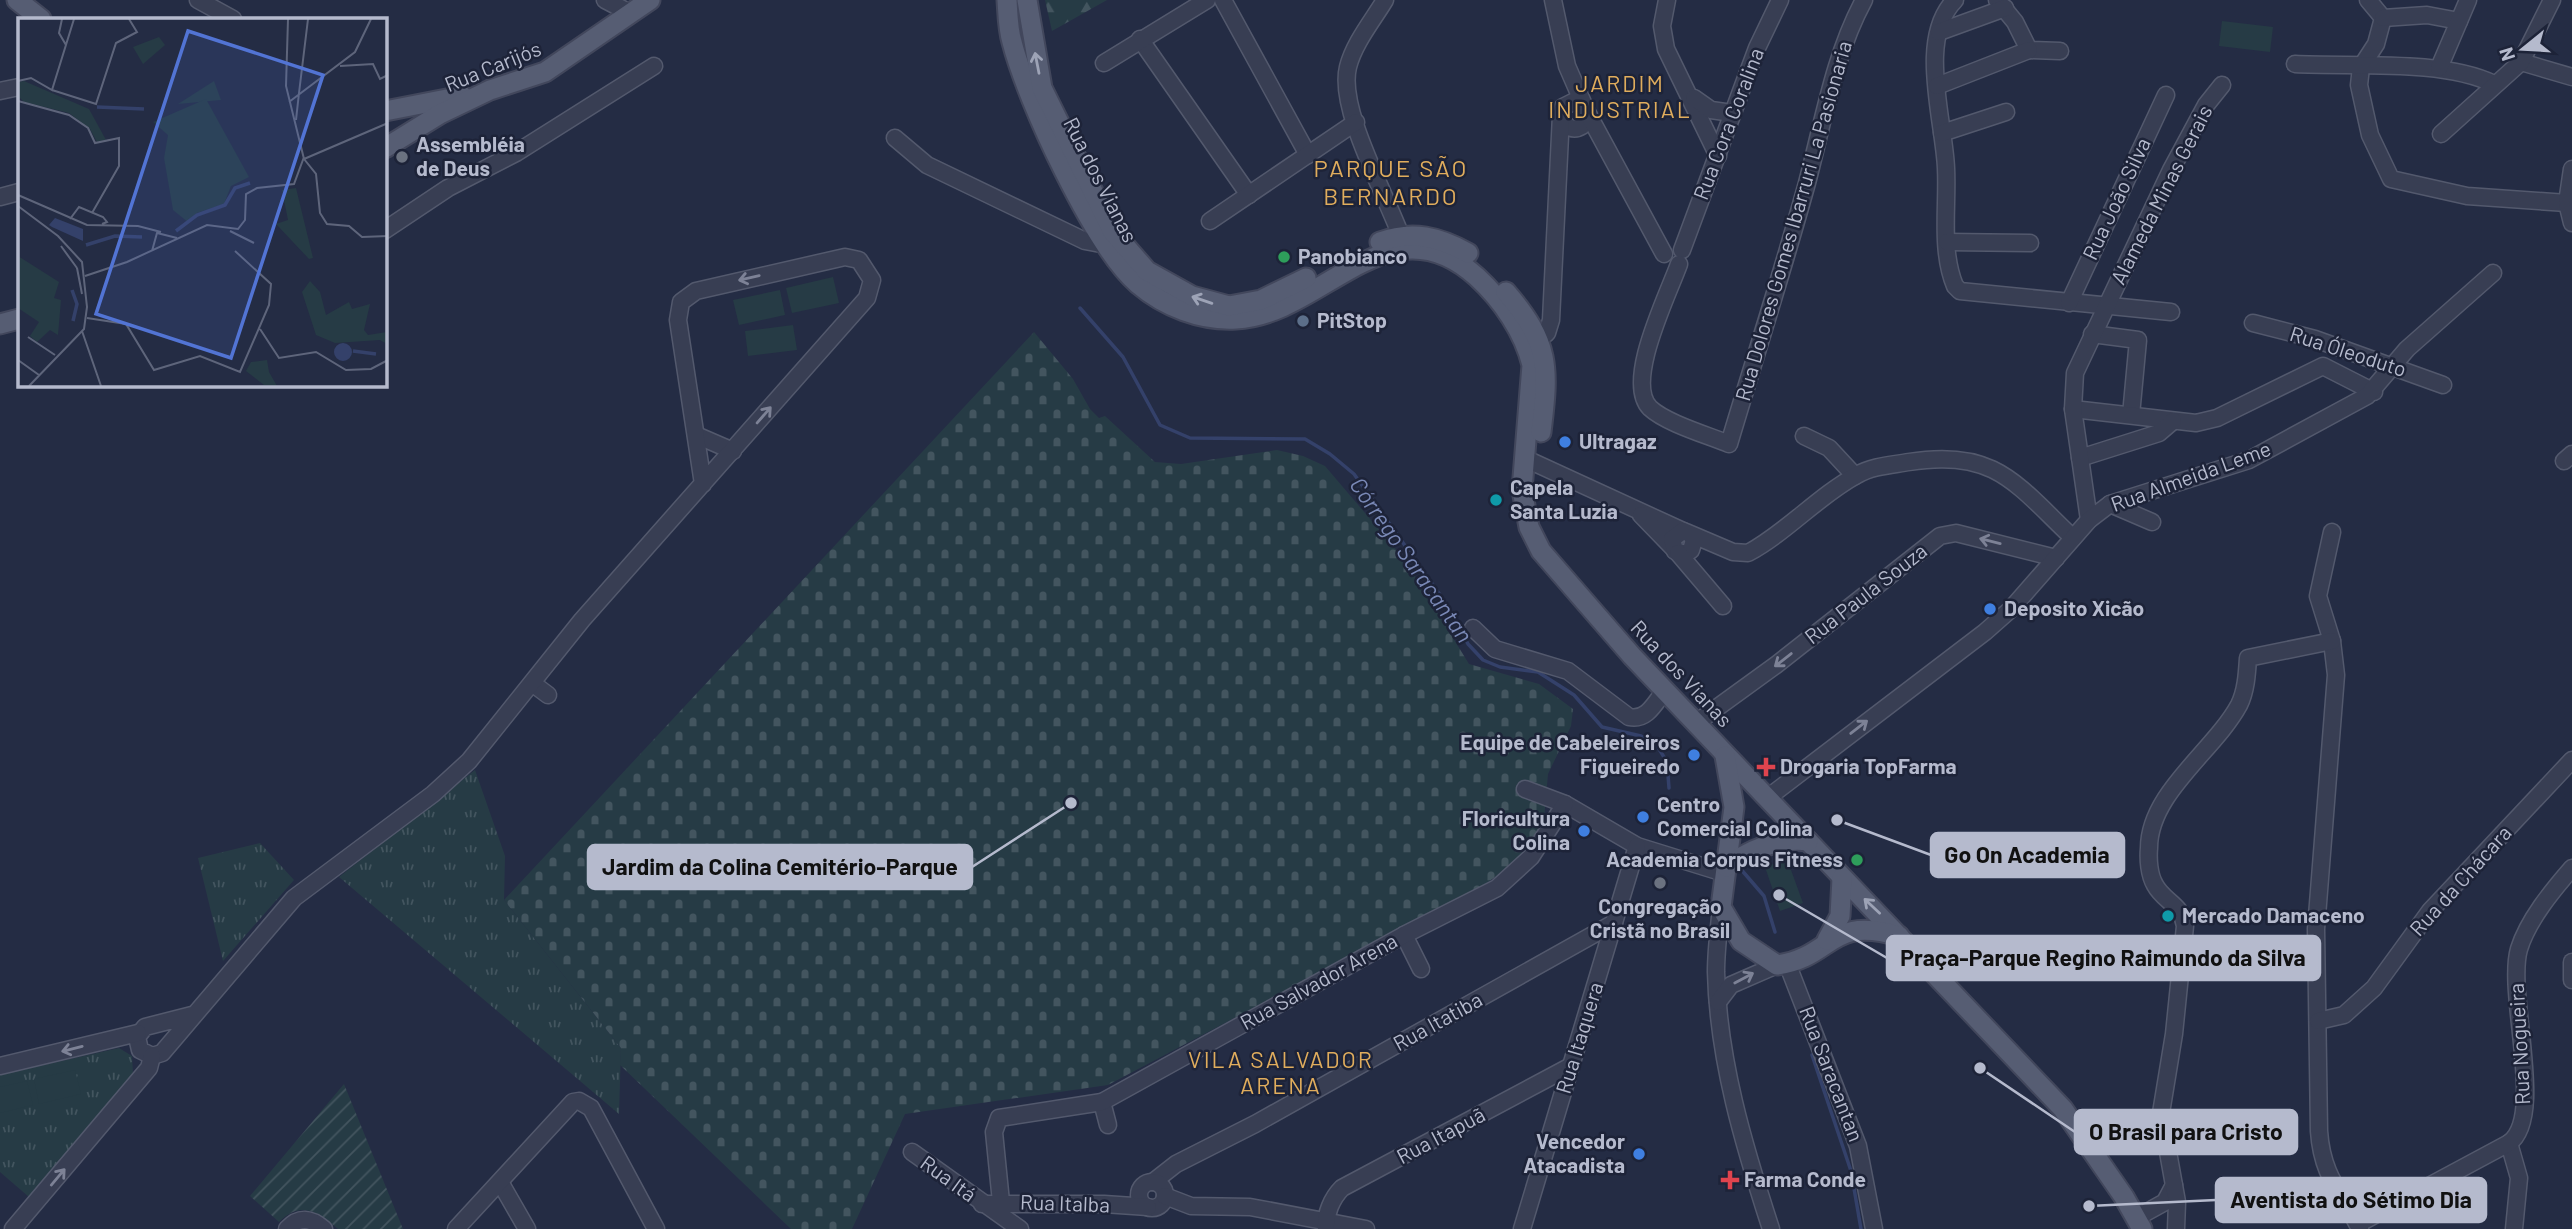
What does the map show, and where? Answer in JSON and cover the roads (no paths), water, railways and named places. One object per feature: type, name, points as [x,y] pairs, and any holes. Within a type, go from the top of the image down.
[{"type":"main road","points":[[17,0],[40,18]]},
{"type":"main road","name":"Rua Carijós","points":[[390,145],[440,114],[490,90],[545,72],[650,0]]},
{"type":"main road","name":"Rua dos Vianas","points":[[1007,0],[1011,39],[1018,65],[1060,161],[1105,245],[1139,285],[1167,303],[1207,318],[1234,320],[1253,317],[1273,310],[1404,242],[1426,235],[1468,253],[1490,272],[1520,307],[1534,344],[1546,364],[1546,383],[1530,461],[1535,508],[1551,563],[1725,755],[1734,807],[1721,907]]},
{"type":"main road","name":"Rua dos Vianas","points":[[1027,0],[1042,88],[1089,186],[1113,232],[1125,248],[1147,271],[1167,285],[1213,303],[1245,304],[1261,300],[1373,244],[1404,242]]},
{"type":"main road","points":[[390,145],[388,110],[490,90]]},
{"type":"main road","points":[[0,324],[18,319]]},
{"type":"main road","points":[[1725,755],[2063,1109],[2144,1219]]},
{"type":"main road","points":[[1725,870],[1762,846],[1788,841],[1808,841]]},
{"type":"main road","points":[[1721,907],[1741,941],[1782,964],[1815,951],[1827,940],[1840,916],[1842,878]]},
{"type":"main road","points":[[1827,940],[1847,932],[1871,929],[1901,937]]},
{"type":"street","points":[[198,0],[231,18]]},
{"type":"street","points":[[606,0],[632,14]]},
{"type":"street","points":[[1104,63],[1140,38],[1207,0]]},
{"type":"street","points":[[1223,0],[1308,155]]},
{"type":"street","points":[[1385,0],[1348,66],[1348,90],[1373,172],[1404,242]]},
{"type":"street","points":[[1553,0],[1567,66],[1568,119]]},
{"type":"street","points":[[1667,0],[1662,36],[1718,156]]},
{"type":"street","name":"Rua Cora Coralina","points":[[1642,366],[1732,113],[1757,48],[1780,0]]},
{"type":"street","name":"Rua Dolores Gomes Ibarruri La Pasionaria","points":[[1642,366],[1641,392],[1651,409],[1729,444],[1790,244],[1842,54],[1852,22],[1864,0]]},
{"type":"street","points":[[1955,0],[1942,19],[1939,32],[1937,86],[1947,169],[1947,242],[1953,280],[1960,291],[2104,309],[2171,312]]},
{"type":"street","points":[[2439,68],[2468,0]]},
{"type":"street","points":[[2441,134],[2521,62],[2552,0]]},
{"type":"street","points":[[1939,32],[2001,4],[2029,50]]},
{"type":"street","points":[[2459,21],[2379,8],[2376,44],[2361,67],[2359,85],[2367,124],[2391,179],[2467,196],[2567,203]]},
{"type":"street","points":[[1140,38],[1249,195]]},
{"type":"street","points":[[1937,86],[2029,50],[2060,51]]},
{"type":"street","points":[[2521,62],[2572,77]]},
{"type":"street","points":[[2295,64],[2439,68],[2464,72],[2494,84]]},
{"type":"street","points":[[387,229],[448,188],[516,153],[654,66]]},
{"type":"street","points":[[1567,66],[1585,108],[1664,254],[1673,247],[1680,257]]},
{"type":"street","name":"Alameda Minas Gerais","points":[[2089,520],[2073,409],[2074,373],[2171,170],[2206,105],[2222,85]]},
{"type":"street","points":[[0,91],[18,87]]},
{"type":"street","points":[[1689,94],[1710,110],[1732,113]]},
{"type":"street","name":"Rua João Silva","points":[[2069,303],[2166,95]]},
{"type":"street","points":[[1534,344],[1547,333],[1551,320],[1558,157],[1575,101],[1585,108]]},
{"type":"street","points":[[1568,119],[1585,123],[1585,108]]},
{"type":"street","points":[[1942,133],[2006,112]]},
{"type":"street","points":[[1568,119],[1595,137],[1608,151]]},
{"type":"street","points":[[1210,220],[1356,122]]},
{"type":"street","points":[[895,138],[926,165],[1085,241],[1105,245]]},
{"type":"street","points":[[2572,169],[2567,203],[2572,223]]},
{"type":"street","points":[[0,197],[18,192]]},
{"type":"street","points":[[1947,242],[2030,243]]},
{"type":"street","points":[[138,1033],[140,1050],[152,1056],[162,1053],[192,1014],[294,898],[450,780],[493,733],[582,620],[733,451],[867,298],[872,280],[859,260],[845,257],[696,291],[681,303],[678,320],[703,484]]},
{"type":"street","name":"Rua Almeida Leme","points":[[1766,799],[1994,624],[2089,520],[2110,504],[2249,460],[2383,378],[2493,273]]},
{"type":"street","name":"Rua Óleoduto","points":[[2253,323],[2315,339],[2383,378],[2442,385]]},
{"type":"street","points":[[2094,331],[2138,340],[2131,415]]},
{"type":"street","points":[[2073,409],[2196,424],[2217,418],[2317,367],[2383,378]]},
{"type":"street","points":[[2080,458],[2159,433],[2173,421]]},
{"type":"street","points":[[696,435],[733,451]]},
{"type":"street","points":[[1804,436],[1829,448],[1855,476]]},
{"type":"street","points":[[1530,461],[1686,533],[1741,554],[1748,553],[1855,476],[1882,467],[1923,460],[1960,458],[1977,461],[2021,488],[2073,538]]},
{"type":"street","points":[[2110,504],[2152,522]]},
{"type":"street","points":[[1637,511],[1723,606]]},
{"type":"street","points":[[1676,551],[1691,550],[1694,540],[1686,533]]},
{"type":"street","name":"Rua Paula Souza","points":[[1696,723],[1940,536],[1956,533],[2056,558]]},
{"type":"street","points":[[2332,533],[2319,585],[2332,641],[2335,704],[2316,929],[2320,1152],[2329,1180],[2359,1227],[2509,1143],[2519,1178],[2514,1229]]},
{"type":"street","points":[[1473,628],[1495,649],[1568,671],[1629,717],[1641,717],[1647,713],[1665,690]]},
{"type":"street","points":[[2175,1229],[2174,1185],[2161,1113],[2174,1034],[2185,926],[2180,909],[2155,885],[2150,864],[2151,832],[2157,814],[2177,784],[2239,705],[2248,658],[2332,641]]},
{"type":"street","points":[[532,683],[548,695]]},
{"type":"street","name":"Rua da Chácara","points":[[2318,1021],[2344,1015],[2374,988],[2430,911],[2572,760]]},
{"type":"street","points":[[1525,789],[1565,804],[1637,846],[1725,870]]},
{"type":"street","name":"Rua Salvador Arena","points":[[1001,1202],[994,1132],[999,1118],[1102,1102],[1404,935],[1497,888],[1531,857],[1565,804]]},
{"type":"street","name":"Rua Itaquera","points":[[1522,1229],[1637,846]]},
{"type":"street","name":"Rua Nogueira","points":[[2509,1143],[2521,1132],[2524,1113],[2516,981],[2519,949],[2553,889],[2572,868]]},
{"type":"street","name":"Rua dos Vianas","points":[[1721,907],[1717,959],[1718,1002],[1737,1119],[1771,1229]]},
{"type":"street","name":"Rua Itatiba","points":[[1104,1204],[1148,1184],[1176,1164],[1255,1124],[1614,923]]},
{"type":"street","points":[[1404,935],[1422,969]]},
{"type":"street","points":[[2572,962],[2572,980]]},
{"type":"street","points":[[1718,1002],[1731,985],[1782,964]]},
{"type":"street","name":"Rua Saracantan","points":[[1782,964],[1858,1146],[1874,1229]]},
{"type":"street","points":[[0,1066],[138,1033],[145,1027],[192,1014]]},
{"type":"street","points":[[156,1026],[164,1031],[168,1044]]},
{"type":"street","points":[[13,1229],[149,1068],[152,1056]]},
{"type":"street","name":"Rua Itapuã","points":[[1326,1225],[1335,1196],[1342,1188],[1572,1066]]},
{"type":"street","points":[[456,1229],[573,1102],[579,1101],[591,1108],[656,1229]]},
{"type":"street","points":[[1102,1102],[1108,1125]]},
{"type":"street","name":"Rua Itá","points":[[912,1152],[1019,1228]]},
{"type":"street","points":[[500,1182],[527,1229]]},
{"type":"street","points":[[1157,1204],[1161,1186],[1148,1184],[1139,1198],[1157,1204],[1250,1207],[1326,1225],[1366,1229]]},
{"type":"street","points":[[2144,1219],[2167,1200],[2174,1185]]},
{"type":"street","points":[[1019,1228],[1031,1203]]},
{"type":"street","name":"Rua Italba","points":[[982,1204],[1157,1204]]},
{"type":"street","points":[[2144,1219],[2168,1216],[2175,1229]]},
{"type":"street","points":[[287,1229],[297,1220],[305,1219],[324,1229]]},
{"type":"waterway","name":"Córrego Saracantan","points":[[1080,308],[1123,357],[1160,425],[1190,438],[1305,439],[1330,454],[1354,474],[1448,606],[1468,644],[1483,660],[1500,667],[1538,672],[1574,695],[1602,727],[1641,736],[1656,744],[1667,762],[1669,788]]},
{"type":"waterway","name":"Córrego Saracantan","points":[[1739,867],[1764,896],[1775,932]]},
{"type":"waterway","name":"Córrego Saracantan","points":[[1812,1055],[1851,1171],[1861,1229]]},
{"type":"place","name":"Assembléia de Deus","points":[[402,157]]},
{"type":"place","name":"Panobianco","points":[[1284,257]]},
{"type":"place","name":"PitStop","points":[[1303,321]]},
{"type":"place","name":"Ultragaz","points":[[1565,442]]},
{"type":"place","name":"Capela Santa Luzia","points":[[1496,500]]},
{"type":"place","name":"Deposito Xicão","points":[[1990,609]]},
{"type":"place","name":"Equipe de Cabeleireiros Figueiredo","points":[[1694,755]]},
{"type":"place","name":"Drogaria TopFarma","points":[[1766,767]]},
{"type":"place","name":"Jardim da Colina Cemitério-Parque","points":[[1071,803]]},
{"type":"place","name":"Centro Comercial Colina","points":[[1643,817]]},
{"type":"place","name":"Go On Academia","points":[[1837,820]]},
{"type":"place","name":"Floricultura Colina","points":[[1584,831]]},
{"type":"place","name":"Academia Corpus Fitness","points":[[1857,860]]},
{"type":"place","name":"Congregação Cristã no Brasil","points":[[1660,883]]},
{"type":"place","name":"Praça-Parque Regino Raimundo da Silva","points":[[1779,895]]},
{"type":"place","name":"Mercado Damaceno","points":[[2168,916]]},
{"type":"place","name":"O Brasil para Cristo","points":[[1980,1068]]},
{"type":"place","name":"Vencedor Atacadista","points":[[1639,1154]]},
{"type":"place","name":"Farma Conde","points":[[1730,1180]]},
{"type":"place","name":"Aventista do Sétimo Dia","points":[[2089,1206]]},
{"type":"district","name":"JARDIM INDUSTRIAL","points":[[1620,97]]},
{"type":"district","name":"PARQUE SÃO BERNARDO","points":[[1391,183]]},
{"type":"district","name":"VILA SALVADOR ARENA","points":[[1281,1073]]}]
